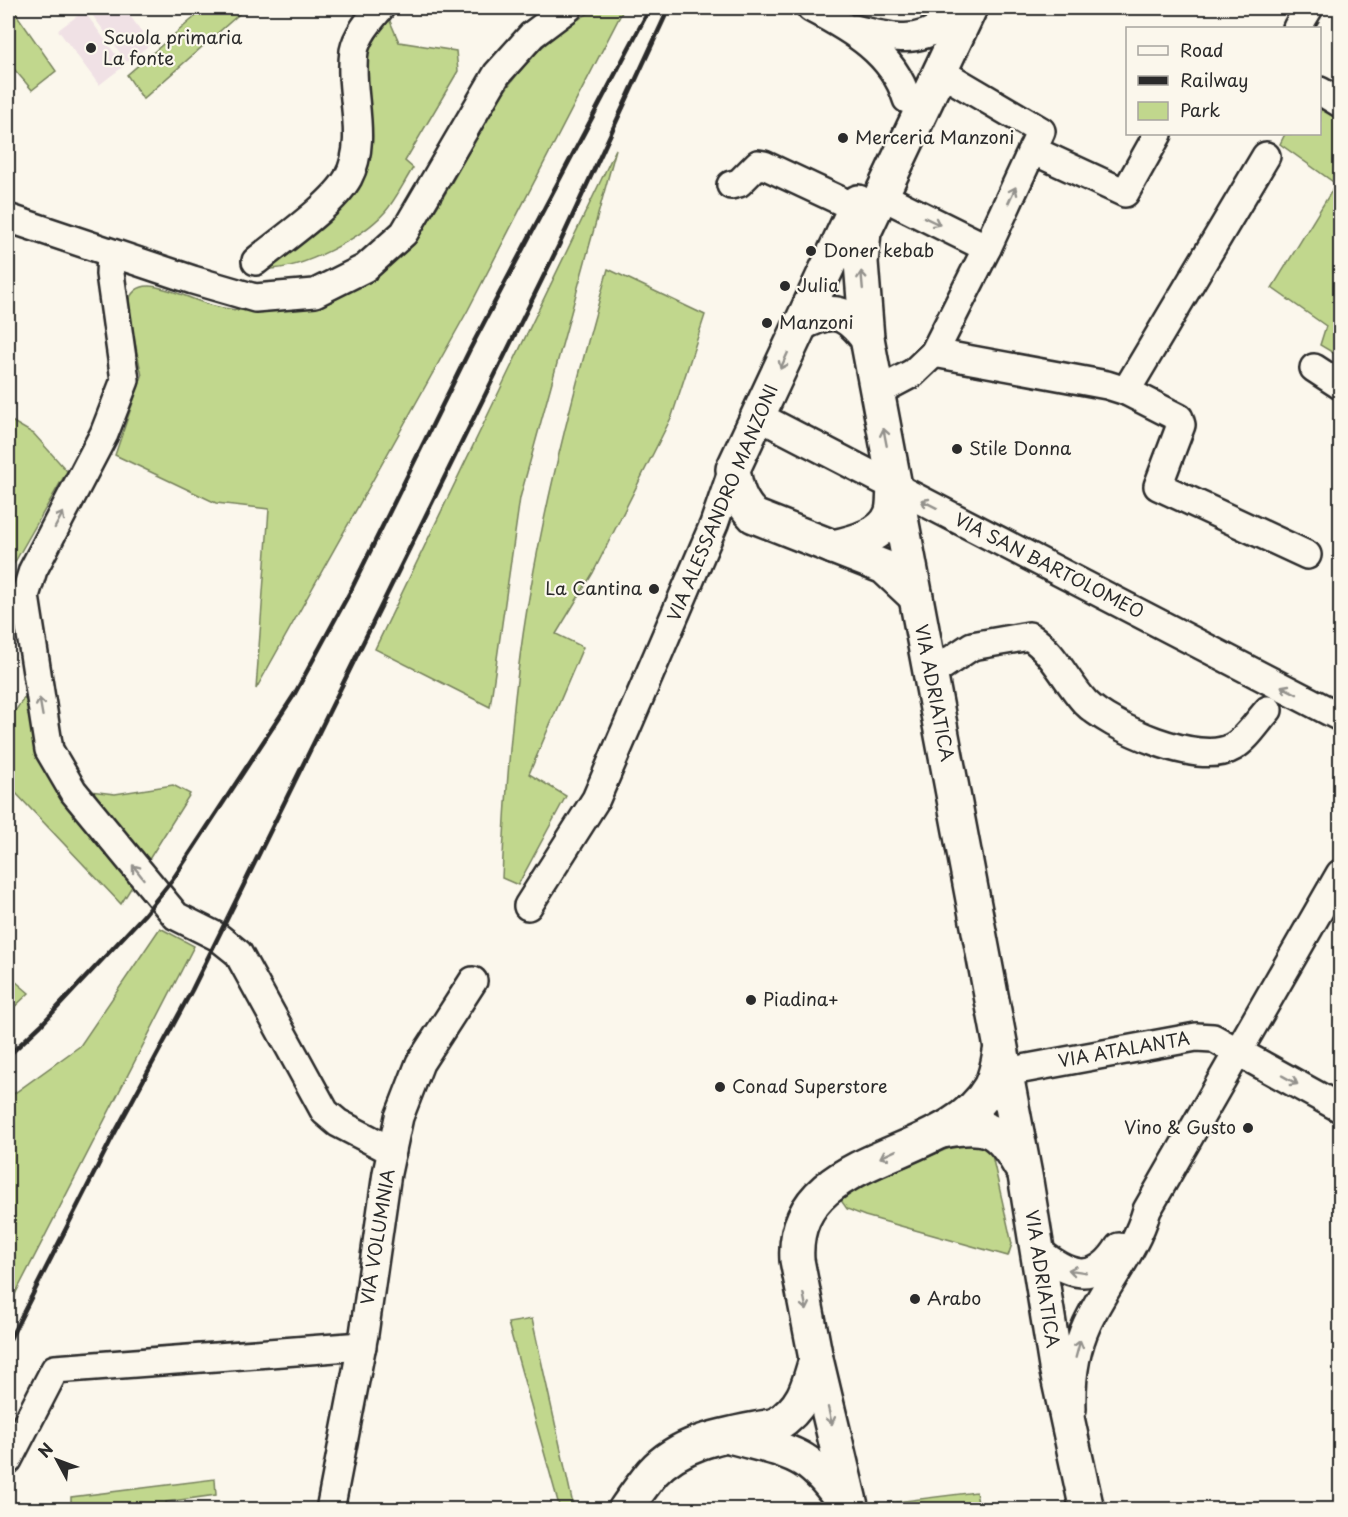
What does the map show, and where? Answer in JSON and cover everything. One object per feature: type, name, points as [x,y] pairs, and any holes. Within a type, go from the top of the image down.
[{"type":"main road","name":"VIA ALESSANDRO MANZONI","points":[[733,469],[801,324],[939,71],[970,8]]},
{"type":"main road","name":"VIA ALESSANDRO MANZONI","points":[[867,339],[861,262],[868,201],[907,99],[946,16]]},
{"type":"main road","points":[[801,324],[824,314],[839,313],[853,321],[867,339]]},
{"type":"main road","name":"VIA ADRIATICA","points":[[867,339],[1025,1175],[1073,1449],[1087,1509]]},
{"type":"main road","points":[[733,469],[736,488],[742,504],[754,516],[884,567],[916,597]]},
{"type":"main road","points":[[833,548],[856,542],[885,524],[891,514],[895,486]]},
{"type":"main road","name":"VIA ADRIATICA","points":[[850,1509],[816,1359],[796,1254],[798,1234],[808,1208],[830,1185],[884,1156],[942,1131],[974,1107],[989,1089],[1003,1059]]},
{"type":"main road","points":[[942,1131],[971,1125],[989,1130],[1008,1145],[1025,1175]]},
{"type":"main road","name":"VIA ADRIATICA","points":[[626,1509],[654,1472],[671,1458],[696,1443],[776,1425],[793,1413],[806,1396],[816,1359]]},
{"type":"main road","points":[[725,1436],[799,1456],[826,1477],[850,1509]]},
{"type":"street","points":[[256,261],[324,204],[347,179],[358,148],[354,50],[364,28],[380,8]]},
{"type":"street","points":[[8,218],[255,298],[315,293],[365,268],[404,233],[497,74],[532,35],[568,8]]},
{"type":"street","points":[[811,8],[850,28],[894,69],[907,99]]},
{"type":"street","points":[[1298,27],[1308,8]]},
{"type":"street","points":[[850,28],[903,38],[927,36],[946,16]]},
{"type":"street","points":[[939,71],[1037,140],[1125,194],[1157,135]]},
{"type":"street","points":[[1321,92],[1341,103]]},
{"type":"street","points":[[877,392],[913,373],[934,353],[987,248],[1037,140]]},
{"type":"street","points":[[1126,391],[1266,156]]},
{"type":"street","points":[[731,185],[739,183],[758,164],[764,165],[868,201],[987,248]]},
{"type":"street","points":[[111,253],[110,274],[125,380],[104,434],[33,570],[25,596],[49,750],[73,790],[176,916],[218,937],[238,953],[325,1112],[338,1123],[392,1151]]},
{"type":"street","points":[[934,353],[1107,385],[1126,391],[1179,418],[1181,425],[1158,486],[1307,555]]},
{"type":"street","points":[[1314,368],[1341,385]]},
{"type":"street","name":"VIA SAN BARTOLOMEO","points":[[758,416],[1341,717]]},
{"type":"street","name":"VIA ALESSANDRO MANZONI","points":[[528,906],[596,800],[714,524],[733,469]]},
{"type":"street","points":[[714,524],[727,517],[754,516]]},
{"type":"street","points":[[930,674],[972,646],[1029,636],[1054,659],[1087,704],[1167,747],[1197,753],[1214,753],[1233,747],[1268,710]]},
{"type":"street","points":[[1037,1250],[1056,1265],[1073,1272],[1099,1271],[1109,1262],[1131,1227],[1147,1210],[1341,874]]},
{"type":"street","name":"VIA VOLUMNIA","points":[[330,1509],[362,1346],[399,1117],[420,1063],[473,981]]},
{"type":"street","name":"VIA ATALANTA","points":[[1003,1059],[1197,1037],[1213,1038],[1341,1108]]},
{"type":"street","points":[[1073,1449],[1071,1402],[1077,1350],[1087,1324],[1141,1230],[1147,1210]]},
{"type":"street","points":[[8,1460],[55,1369],[362,1346]]},
{"type":"shaded area","points":[[87,8],[124,8],[151,44],[127,62]]},
{"type":"shaded area","name":"Scuola primaria La fonte","points":[[84,11],[124,66],[99,85],[58,30]]},
{"type":"green space","points":[[8,8],[12,8],[56,71],[32,90],[8,62]]},
{"type":"green space","points":[[191,8],[246,8],[143,99],[127,75],[197,15]]},
{"type":"green space","points":[[615,8],[622,12],[468,310],[256,689],[269,509],[216,503],[115,455],[142,376],[127,305],[130,297],[138,289],[149,286],[210,305],[252,311],[296,307],[338,296],[357,287],[392,263],[418,236],[437,208],[502,95],[521,69],[544,46],[576,21],[597,10]]},
{"type":"green space","points":[[386,12],[399,42],[456,51],[458,71],[405,161],[413,168],[385,212],[362,232],[313,258],[280,268],[266,269],[357,188],[364,56]]},
{"type":"green space","points":[[1321,105],[1340,116],[1340,357],[1320,345],[1326,326],[1272,288],[1336,184],[1280,144],[1284,135],[1321,135]]},
{"type":"green space","points":[[616,149],[520,498],[490,707],[375,649]]},
{"type":"green space","points":[[608,269],[705,315],[672,416],[593,573],[556,634],[583,647],[529,774],[566,796],[518,885],[502,878],[511,735],[524,627],[555,470]]},
{"type":"green space","points":[[8,419],[34,434],[67,471],[8,574]]},
{"type":"green space","points":[[29,691],[64,788],[115,794],[173,785],[190,794],[121,904],[12,789],[8,796],[8,721]]},
{"type":"green space","points":[[160,928],[194,946],[8,1308],[8,1098],[80,1046]]},
{"type":"green space","points":[[8,975],[29,993],[8,1013]]},
{"type":"green space","points":[[978,1141],[991,1151],[1012,1244],[1008,1256],[865,1216],[847,1209],[840,1199],[852,1190],[963,1142]]},
{"type":"green space","points":[[532,1319],[574,1509],[560,1509],[508,1323]]},
{"type":"green space","points":[[215,1479],[216,1495],[166,1502],[167,1509],[71,1509],[71,1497]]},
{"type":"green space","points":[[976,1492],[979,1509],[873,1510],[871,1505]]},
{"type":"railway","points":[[8,1056],[41,1025],[144,915],[173,879],[294,695],[350,592],[469,351],[650,8]]},
{"type":"railway","points":[[8,1343],[111,1140],[192,990],[559,245],[669,8]]},
{"type":"place","name":"Scuola primaria La fonte","points":[[91,48]]},
{"type":"place","name":"Merceria Manzoni","points":[[843,138]]},
{"type":"place","name":"Doner kebab","points":[[811,251]]},
{"type":"place","name":"Julia","points":[[785,286]]},
{"type":"place","name":"Manzoni","points":[[767,323]]},
{"type":"place","name":"Stile Donna","points":[[957,449]]},
{"type":"place","name":"La Cantina","points":[[654,589]]},
{"type":"place","name":"Piadina+","points":[[751,1000]]},
{"type":"place","name":"Conad Superstore","points":[[720,1087]]},
{"type":"place","name":"Vino & Gusto","points":[[1248,1128]]},
{"type":"place","name":"Arabo","points":[[915,1299]]}]
